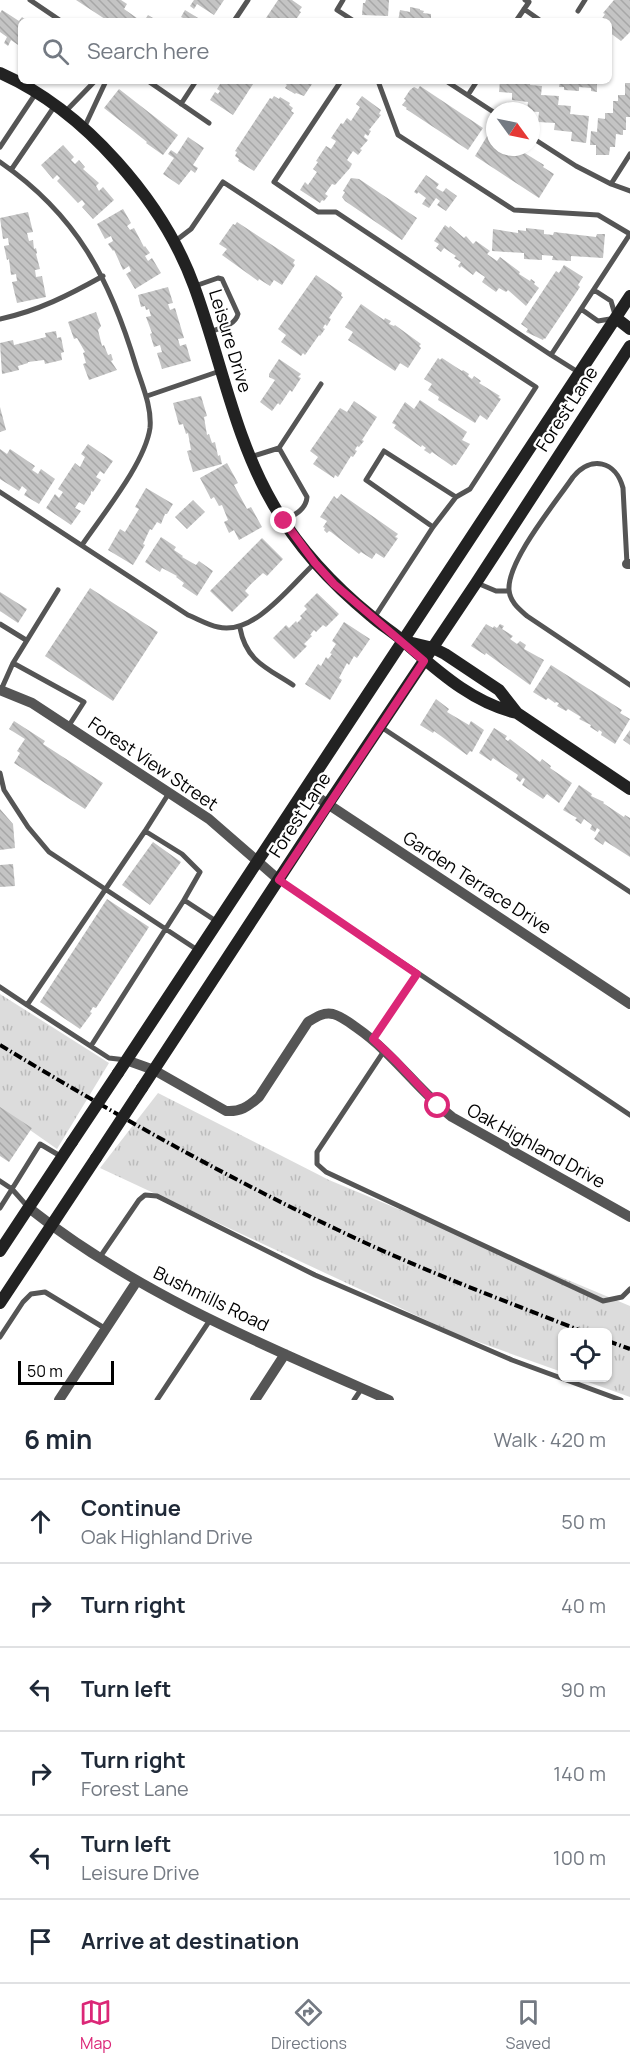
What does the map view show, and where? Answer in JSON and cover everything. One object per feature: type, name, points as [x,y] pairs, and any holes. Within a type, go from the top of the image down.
[{"type":"main road","name":"Leisure Drive","points":[[0,73],[18,83]]},
{"type":"main road","name":"Leisure Drive","points":[[20,84],[60,109],[84,129],[152,205],[174,242],[194,286],[220,371],[258,475],[284,521],[315,563],[334,584],[424,661],[487,704],[517,713]]},
{"type":"main road","name":"Forest Lane","points":[[0,1251],[630,296]]},
{"type":"main road","points":[[616,318],[630,328]]},
{"type":"main road","name":"Forest Lane","points":[[0,1303],[630,346]]},
{"type":"main road","name":"Leisure Drive","points":[[403,641],[433,648],[498,690],[517,713],[630,789]]},
{"type":"street","name":"Forest View Street","points":[[0,690],[32,703],[209,819],[279,880]]},
{"type":"street","name":"Garden Terrace Drive","points":[[305,789],[630,1004]]},
{"type":"street","name":"Oak Highland Drive","points":[[126,1060],[154,1070],[226,1111],[236,1112],[249,1106],[259,1097],[308,1022],[319,1014],[333,1014],[373,1039],[438,1106],[452,1117],[630,1217]]},
{"type":"street","name":"Bushmills Road","points":[[29,1208],[51,1226],[137,1281],[285,1354],[389,1400]]},
{"type":"street","points":[[59,1400],[137,1281]]},
{"type":"street","points":[[255,1400],[285,1354]]},
{"type":"lane","points":[[30,0],[56,18]]},
{"type":"lane","points":[[236,18],[248,0]]},
{"type":"lane","points":[[343,0],[337,10],[349,18]]},
{"type":"lane","points":[[518,18],[529,2],[525,0]]},
{"type":"lane","points":[[578,11],[585,0]]},
{"type":"lane","points":[[524,9],[537,18]]},
{"type":"lane","points":[[11,170],[60,109],[91,84]]},
{"type":"lane","points":[[84,129],[105,84]]},
{"type":"lane","points":[[152,84],[209,123]]},
{"type":"lane","points":[[181,104],[194,84]]},
{"type":"lane","points":[[339,84],[274,182],[318,212],[336,212],[579,373]]},
{"type":"lane","points":[[379,84],[398,135],[514,210],[598,215],[630,234],[551,356]]},
{"type":"lane","points":[[451,84],[486,107]]},
{"type":"lane","points":[[468,95],[475,84]]},
{"type":"lane","points":[[0,147],[36,93]]},
{"type":"lane","points":[[540,143],[576,166],[610,184],[630,191]]},
{"type":"lane","points":[[610,184],[630,154]]},
{"type":"lane","points":[[0,162],[58,213],[78,236],[102,276],[123,321],[147,396],[150,426],[140,460],[82,545]]},
{"type":"lane","points":[[174,242],[191,229],[223,182],[536,387],[470,489],[456,497],[373,619]]},
{"type":"lane","points":[[0,319],[24,314],[64,298],[102,276]]},
{"type":"lane","points":[[194,286],[218,278],[222,279],[238,314],[237,320],[209,332]]},
{"type":"lane","points":[[581,309],[598,321],[616,318],[611,301],[594,290]]},
{"type":"lane","points":[[147,396],[220,371]]},
{"type":"lane","points":[[250,457],[279,448],[321,384]]},
{"type":"lane","points":[[279,448],[307,497],[301,510],[284,521]]},
{"type":"lane","points":[[434,527],[366,480],[384,451],[456,497]]},
{"type":"lane","points":[[628,564],[623,488],[620,478],[607,465],[597,463],[586,465],[578,470],[518,558],[510,580],[509,591],[516,607],[527,616],[630,685]]},
{"type":"lane","points":[[0,492],[188,615],[219,628],[240,628],[256,620],[315,563]]},
{"type":"lane","points":[[476,583],[496,591],[509,591]]},
{"type":"lane","points":[[0,690],[26,639],[58,590]]},
{"type":"lane","points":[[0,624],[26,639]]},
{"type":"lane","points":[[240,628],[242,642],[260,664],[293,685]]},
{"type":"lane","points":[[13,663],[84,702],[68,727]]},
{"type":"lane","points":[[380,727],[630,892]]},
{"type":"lane","points":[[0,773],[4,790],[28,827],[49,852],[199,951]]},
{"type":"lane","points":[[27,1005],[169,793]]},
{"type":"lane","points":[[91,1046],[200,872],[182,854],[145,831]]},
{"type":"lane","points":[[279,880],[630,1115]]},
{"type":"lane","points":[[184,900],[218,922]]},
{"type":"lane","points":[[373,1039],[417,974]]},
{"type":"lane","points":[[0,987],[109,1058],[126,1060]]},
{"type":"lane","points":[[385,1050],[317,1152],[317,1164],[326,1172],[603,1301],[622,1297],[630,1289]]},
{"type":"lane","points":[[0,1208],[40,1144],[62,1157]]},
{"type":"lane","points":[[0,1181],[12,1189],[29,1208]]},
{"type":"lane","points":[[100,1257],[139,1200],[145,1195],[157,1196],[326,1280],[512,1360],[621,1400]]},
{"type":"lane","points":[[0,1337],[23,1302],[31,1294],[45,1292],[106,1329]]},
{"type":"lane","points":[[157,1400],[210,1318]]},
{"type":"lane","points":[[354,1400],[362,1388]]},
{"type":"green space","points":[[0,994],[109,1063],[57,1149],[0,1109]]},
{"type":"green space","points":[[158,1093],[329,1180],[630,1306],[630,1397],[588,1382],[612,1382],[612,1328],[558,1328],[558,1371],[456,1334],[100,1168]]},
{"type":"building","points":[[76,0],[121,0],[127,4],[124,9],[137,18],[103,18]]},
{"type":"building","points":[[194,0],[224,0],[214,15],[197,4],[194,9],[190,6]]},
{"type":"building","points":[[278,0],[292,0],[302,7],[297,18],[266,18]]},
{"type":"building","points":[[366,0],[389,0],[388,16],[362,15],[363,3]]},
{"type":"building","points":[[614,0],[630,0],[630,32],[621,41],[612,34],[612,18],[602,18],[605,14],[603,13]]},
{"type":"building","points":[[410,7],[420,9],[424,11],[423,13],[431,14],[431,18],[399,18],[400,10],[410,12]]},
{"type":"building","points":[[2,10],[18,20],[18,45],[11,40],[8,46],[4,43],[7,37],[0,32]]},
{"type":"building","points":[[185,10],[198,18],[183,18],[181,17]]},
{"type":"building","points":[[625,83],[630,83],[630,117],[626,117],[626,130],[623,130],[623,135],[616,134],[615,147],[610,147],[609,155],[596,155],[596,145],[590,145],[591,131],[597,132],[598,118],[605,119],[605,113],[613,113],[613,101],[618,101],[618,95],[625,95]]},
{"type":"building","points":[[220,84],[253,84],[233,115],[210,100],[215,92],[218,94],[220,91],[217,89]]},
{"type":"building","points":[[286,84],[312,84],[304,96],[285,88]]},
{"type":"building","points":[[500,84],[542,86],[541,95],[559,96],[558,105],[571,106],[570,114],[589,116],[586,143],[571,141],[572,132],[554,130],[555,123],[540,122],[540,102],[512,100],[512,93],[499,92]]},
{"type":"building","points":[[560,84],[597,84],[597,92],[591,91],[591,88],[579,87],[579,91],[564,90],[564,87],[559,87]]},
{"type":"building","points":[[420,86],[483,128],[468,150],[402,105],[410,90],[414,87],[418,89]]},
{"type":"building","points":[[119,89],[178,135],[163,155],[104,108]]},
{"type":"building","points":[[274,96],[290,103],[289,105],[293,108],[291,111],[294,113],[254,171],[238,161],[235,151],[270,98]]},
{"type":"building","points":[[362,96],[381,110],[379,114],[381,115],[369,130],[371,131],[368,136],[365,134],[364,137],[368,140],[360,149],[362,150],[358,155],[353,151],[347,160],[352,164],[350,168],[335,185],[332,184],[325,194],[328,196],[320,203],[300,190],[305,182],[308,185],[317,172],[313,169],[326,146],[331,149],[335,143],[336,141],[331,138],[341,123],[343,124],[347,118],[351,121],[360,107],[356,104]]},
{"type":"building","points":[[188,137],[204,148],[193,165],[198,168],[195,173],[191,170],[179,185],[163,174],[174,158],[168,154],[171,150],[177,154]]},
{"type":"building","points":[[486,138],[486,156],[530,156],[554,174],[539,198],[475,156]]},
{"type":"building","points":[[63,145],[74,157],[71,160],[75,164],[79,160],[85,167],[83,169],[99,183],[96,186],[99,191],[103,187],[114,200],[93,219],[82,207],[85,204],[82,200],[78,203],[57,181],[60,178],[57,175],[53,179],[41,165]]},
{"type":"building","points":[[426,175],[439,184],[436,188],[443,192],[446,188],[457,196],[446,211],[437,205],[440,201],[436,198],[429,208],[422,204],[426,198],[414,192]]},
{"type":"building","points":[[351,178],[359,179],[417,218],[402,240],[345,201],[342,197],[345,192],[343,191]]},
{"type":"building","points":[[123,209],[131,223],[127,226],[130,230],[134,228],[144,247],[150,253],[145,256],[148,261],[152,258],[161,273],[135,289],[126,274],[131,271],[129,266],[123,270],[114,250],[108,244],[113,241],[111,236],[105,239],[97,224]]},
{"type":"building","points":[[28,212],[33,232],[27,233],[29,241],[33,240],[34,249],[36,248],[40,269],[35,270],[36,277],[42,276],[46,297],[17,303],[12,282],[17,281],[16,274],[11,275],[9,259],[7,260],[4,246],[9,245],[8,238],[3,239],[0,218]]},
{"type":"building","points":[[237,222],[295,260],[293,263],[295,265],[282,285],[274,280],[270,286],[259,279],[258,281],[222,255],[227,249],[219,244],[233,224]]},
{"type":"building","points":[[445,225],[449,228],[450,226],[464,238],[466,236],[473,244],[476,241],[490,251],[487,254],[497,261],[500,257],[520,272],[519,274],[535,282],[534,284],[539,288],[526,306],[508,290],[506,292],[499,288],[496,292],[482,282],[485,277],[476,271],[473,275],[461,266],[460,268],[458,266],[461,262],[454,258],[456,256],[444,248],[441,252],[436,248],[439,244],[434,241]]},
{"type":"building","points":[[526,228],[544,230],[544,234],[553,235],[554,232],[596,237],[597,234],[605,234],[603,258],[571,256],[571,261],[552,260],[553,256],[542,255],[542,260],[524,259],[524,253],[492,251],[493,229],[518,233],[518,230],[526,231]]},
{"type":"building","points":[[564,265],[583,277],[578,285],[580,287],[543,340],[526,332],[528,329],[521,324],[556,271],[559,273]]},
{"type":"building","points":[[316,275],[342,293],[343,297],[329,318],[331,319],[327,326],[325,324],[323,328],[325,329],[305,355],[303,353],[301,356],[281,342],[286,335],[278,329]]},
{"type":"building","points":[[168,287],[173,303],[168,304],[170,310],[175,308],[184,338],[178,339],[180,346],[186,344],[191,361],[162,369],[157,353],[162,352],[160,345],[154,347],[146,317],[151,316],[149,309],[146,310],[145,306],[141,307],[138,295]]},
{"type":"building","points":[[361,304],[384,320],[385,318],[391,321],[389,324],[395,325],[421,344],[419,346],[421,348],[408,368],[400,363],[395,371],[348,340],[353,332],[345,327]]},
{"type":"building","points":[[96,312],[101,326],[98,330],[102,346],[104,345],[108,355],[111,354],[113,360],[111,361],[117,370],[89,380],[83,364],[86,363],[83,353],[85,352],[77,338],[74,339],[68,322]]},
{"type":"building","points":[[56,331],[57,338],[61,337],[64,352],[61,353],[62,360],[45,364],[44,360],[28,362],[18,366],[19,370],[2,374],[0,343],[13,340],[14,345],[46,337],[45,333]]},
{"type":"building","points":[[438,358],[463,370],[472,379],[474,376],[481,381],[479,383],[500,396],[498,397],[501,399],[487,420],[480,415],[475,423],[438,400],[439,397],[428,390],[432,384],[424,379]]},
{"type":"building","points":[[279,359],[301,374],[298,377],[301,378],[292,392],[290,390],[280,405],[278,403],[272,411],[260,402],[275,380],[269,377],[269,374]]},
{"type":"building","points":[[201,396],[207,416],[204,417],[207,435],[209,434],[212,443],[215,442],[222,464],[193,472],[187,451],[191,450],[188,433],[186,434],[183,424],[179,425],[173,403]]},
{"type":"building","points":[[420,400],[467,432],[462,440],[470,444],[456,465],[452,466],[432,452],[430,454],[424,450],[426,448],[422,445],[421,447],[394,428],[396,425],[392,423],[405,402],[414,409]]},
{"type":"building","points":[[354,401],[377,417],[362,440],[364,441],[359,447],[357,446],[353,457],[351,456],[338,477],[335,475],[334,478],[313,464],[318,457],[310,451],[340,408],[347,412]]},
{"type":"building","points":[[0,407],[6,430],[0,432]]},
{"type":"building","points":[[88,444],[113,461],[104,474],[100,471],[96,477],[101,480],[93,492],[91,491],[84,505],[79,502],[75,508],[81,511],[71,525],[46,508],[55,494],[59,498],[63,492],[58,489],[75,463],[80,467],[85,457],[81,454]]},
{"type":"building","points":[[0,449],[7,454],[10,449],[35,466],[32,470],[38,474],[41,469],[55,479],[39,504],[24,495],[27,490],[22,486],[19,491],[0,479]]},
{"type":"building","points":[[227,463],[238,483],[234,485],[247,509],[251,507],[262,527],[239,540],[234,530],[229,533],[224,522],[228,520],[222,505],[219,506],[214,497],[211,499],[200,478]]},
{"type":"building","points":[[146,488],[173,504],[161,524],[157,522],[152,530],[150,529],[143,544],[145,545],[133,565],[108,550],[120,529],[125,532],[139,509],[135,507]]},
{"type":"building","points":[[341,494],[398,534],[395,537],[398,538],[384,558],[376,553],[372,559],[361,552],[359,554],[331,532],[327,533],[324,530],[323,527],[327,521],[320,517],[334,496],[337,499]]},
{"type":"building","points":[[193,500],[205,512],[187,529],[175,517]]},
{"type":"building","points":[[161,537],[176,547],[174,550],[182,557],[196,565],[199,561],[213,571],[197,596],[182,586],[184,583],[177,576],[162,568],[160,572],[145,562]]},
{"type":"building","points":[[262,538],[283,559],[267,576],[263,573],[251,584],[245,591],[249,595],[232,612],[210,591]]},
{"type":"building","points":[[90,588],[158,632],[113,701],[45,656]]},
{"type":"building","points":[[0,592],[27,609],[18,623],[0,611]]},
{"type":"building","points":[[317,593],[339,614],[326,627],[323,625],[316,632],[314,630],[310,635],[312,636],[304,644],[307,646],[294,659],[273,638],[286,625],[289,628],[302,618],[300,616],[307,609],[304,606]]},
{"type":"building","points":[[344,622],[370,639],[357,658],[354,656],[349,665],[347,663],[339,678],[342,680],[330,700],[305,684],[318,664],[321,666],[326,657],[328,659],[332,654],[330,653],[336,644],[332,641]]},
{"type":"building","points":[[486,624],[493,628],[494,626],[497,628],[500,624],[504,626],[502,629],[513,636],[510,639],[517,644],[520,641],[526,645],[524,649],[544,660],[530,685],[486,653],[485,655],[471,646]]},
{"type":"building","points":[[551,665],[622,710],[620,713],[630,719],[615,744],[601,735],[602,732],[599,730],[598,732],[590,727],[591,725],[579,719],[581,717],[568,709],[566,711],[557,706],[559,703],[548,698],[546,700],[533,692]]},
{"type":"building","points":[[436,699],[449,709],[447,712],[469,725],[471,721],[484,730],[472,752],[470,751],[467,755],[434,731],[433,733],[420,725]]},
{"type":"building","points":[[14,721],[45,741],[43,744],[103,783],[85,809],[14,763],[20,753],[17,751],[25,739],[9,729]]},
{"type":"building","points":[[494,728],[507,736],[505,739],[508,741],[510,739],[540,762],[542,759],[551,766],[550,768],[572,783],[559,803],[547,794],[543,799],[522,785],[525,779],[523,778],[520,782],[516,779],[518,775],[493,758],[491,761],[479,753]]},
{"type":"building","points":[[630,730],[630,745],[623,740]]},
{"type":"building","points":[[579,785],[592,794],[591,796],[604,802],[624,817],[625,815],[630,818],[630,857],[605,841],[603,845],[594,839],[600,830],[597,828],[595,832],[590,829],[592,825],[584,819],[581,824],[575,820],[577,818],[563,810]]},
{"type":"building","points":[[0,809],[13,824],[15,848],[0,850]]},
{"type":"building","points":[[153,842],[181,862],[150,905],[122,885]]},
{"type":"building","points":[[13,864],[15,886],[0,887],[0,865]]},
{"type":"building","points":[[107,899],[149,927],[80,1029],[40,1002]]},
{"type":"building","points":[[0,1107],[32,1128],[9,1162],[0,1156]]},
{"type":"railway","points":[[0,1045],[165,1141],[293,1208],[427,1270],[574,1328]]},
{"type":"railway","points":[[612,1342],[630,1349]]},
{"type":"route","points":[[284,521],[298,543],[334,584],[424,661],[279,880],[417,974],[373,1039],[438,1106]]}]
